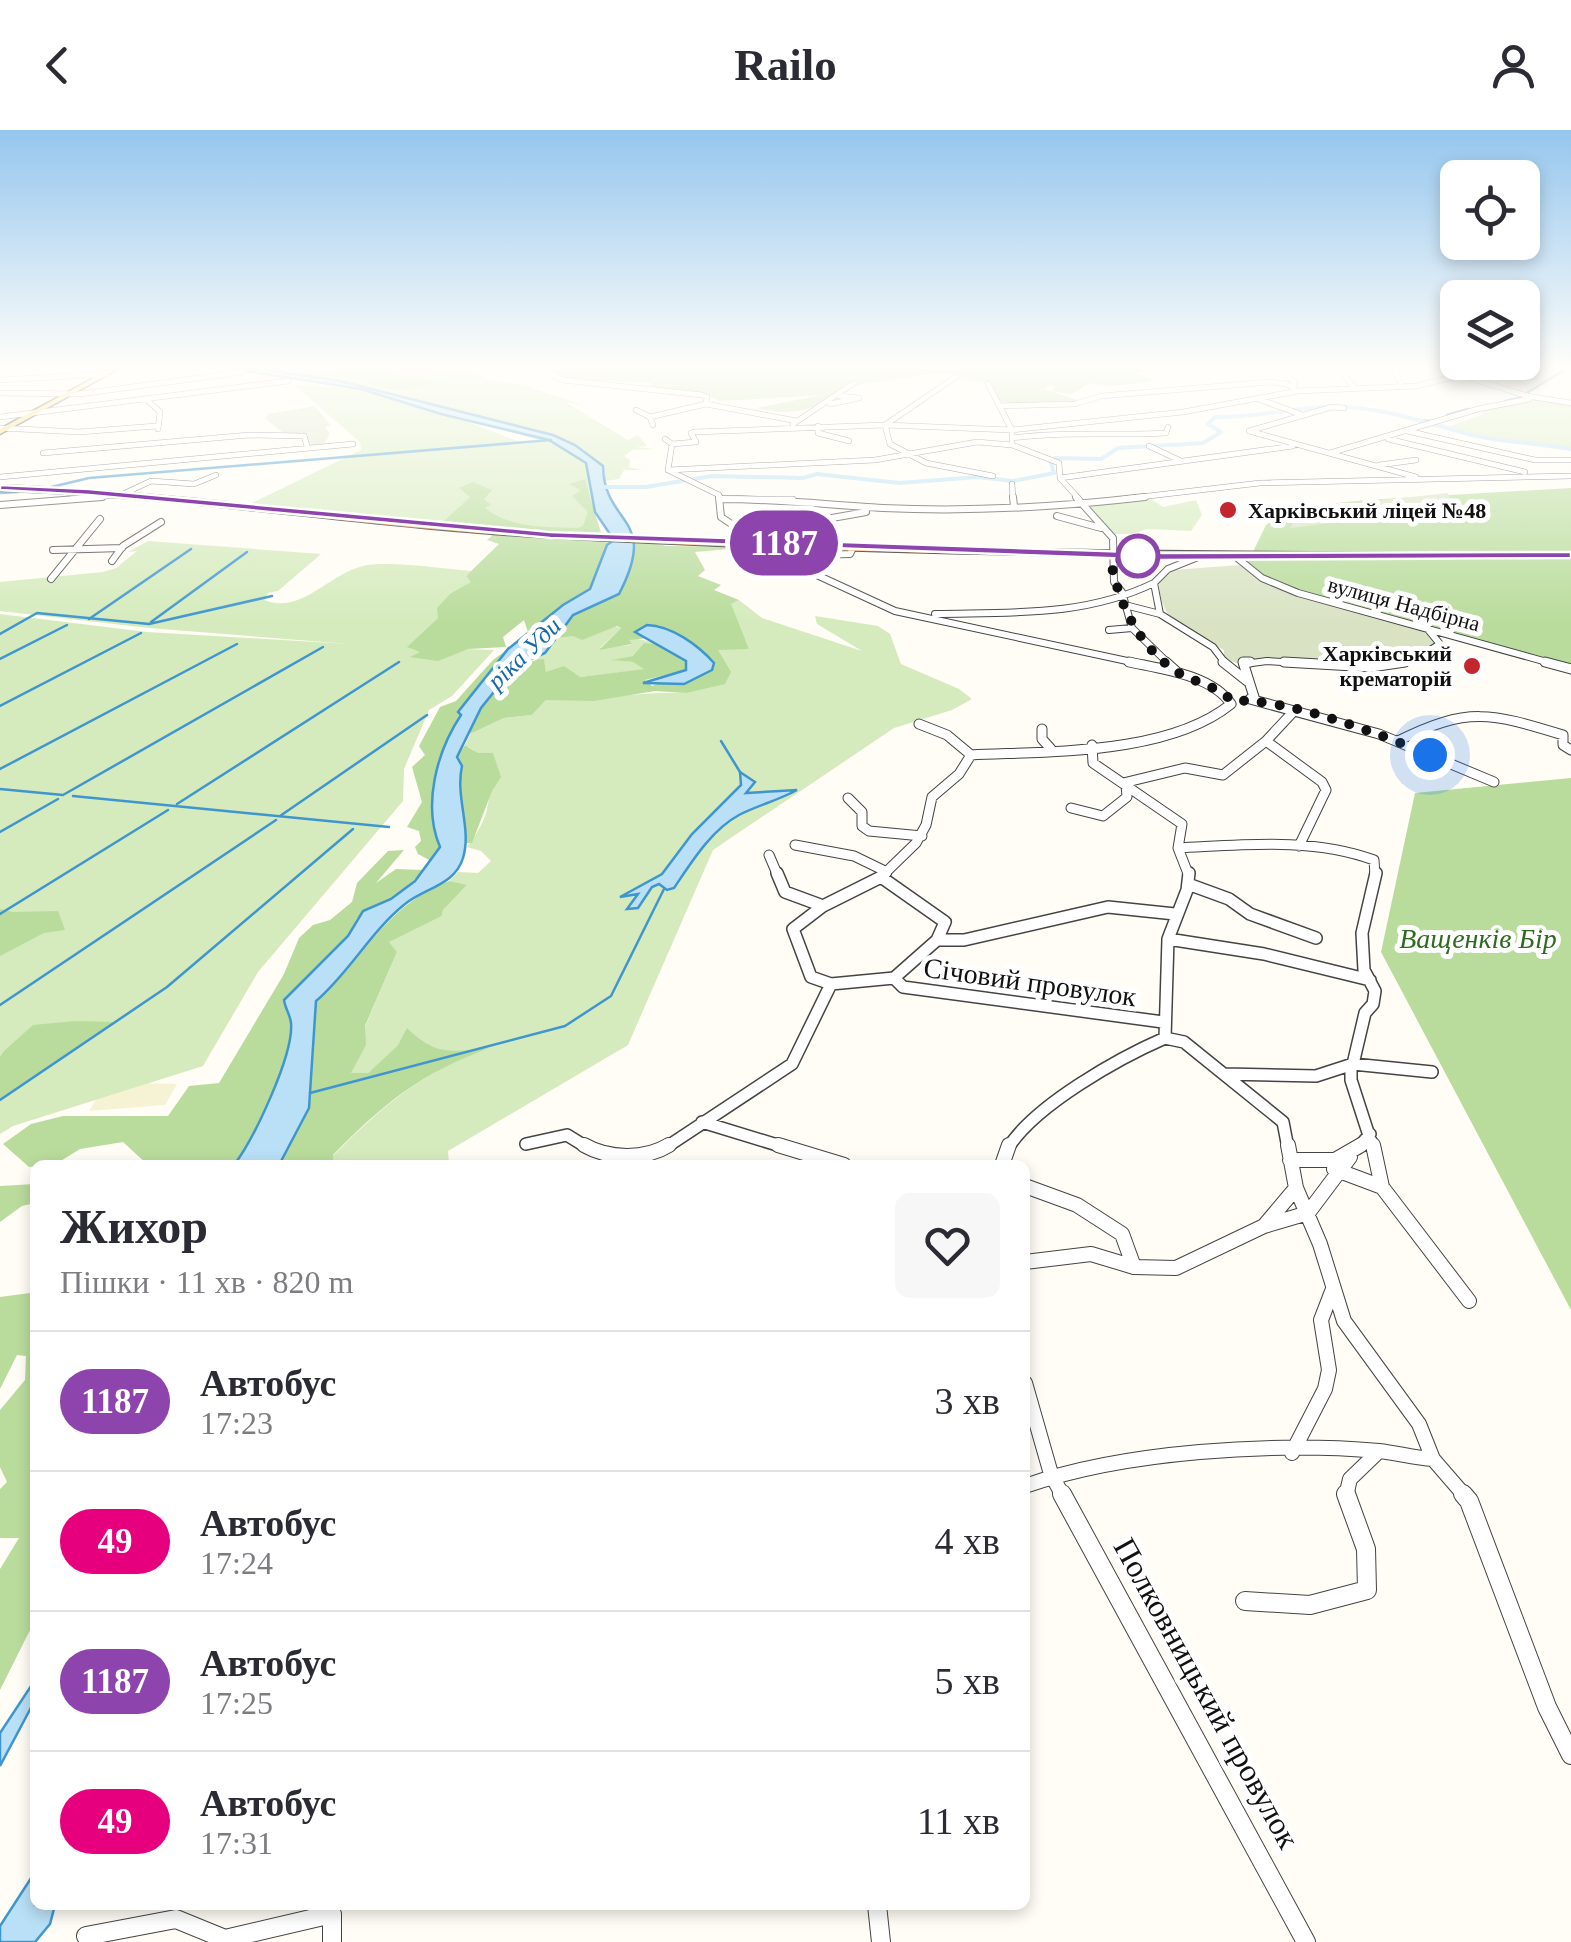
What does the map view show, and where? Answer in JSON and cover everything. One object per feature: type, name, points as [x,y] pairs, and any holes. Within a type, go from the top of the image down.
[{"type":"highway","points":[[0,488],[582,536],[1198,557],[1571,555]]},
{"type":"street","points":[[0,477],[232,454]]},
{"type":"street","points":[[668,470],[671,454]]},
{"type":"street","points":[[668,470],[829,464],[906,454]]},
{"type":"street","points":[[911,454],[926,463],[993,476]]},
{"type":"street","points":[[1044,454],[1058,463],[1060,478],[1113,538],[1114,582],[1132,628],[1176,672]]},
{"type":"street","points":[[1164,454],[1181,462]]},
{"type":"street","points":[[1060,478],[1239,454]]},
{"type":"street","points":[[1331,454],[1425,480]]},
{"type":"street","points":[[1449,454],[1542,476]]},
{"type":"street","points":[[1507,454],[1535,460],[1571,460]]},
{"type":"street","points":[[1535,460],[1547,454]]},
{"type":"street","points":[[1375,466],[1416,460]]},
{"type":"street","points":[[668,470],[722,499],[792,499],[884,508],[1095,502],[1260,483],[1571,476]]},
{"type":"street","points":[[0,505],[121,495],[151,482],[194,484],[216,475]]},
{"type":"street","points":[[1012,484],[1014,506]]},
{"type":"street","points":[[722,499],[721,517],[760,548],[870,602],[1176,672],[1224,693],[1232,701],[1250,700],[1346,723],[1494,782]]},
{"type":"street","points":[[982,518],[983,506]]},
{"type":"street","points":[[752,539],[884,508]]},
{"type":"street","points":[[1057,516],[1102,528]]},
{"type":"street","points":[[51,579],[100,519]]},
{"type":"street","points":[[112,561],[122,548],[161,522]]},
{"type":"street","points":[[775,556],[850,554],[854,546]]},
{"type":"street","points":[[53,550],[122,548]]},
{"type":"street","points":[[1124,603],[1168,569],[1198,557]]},
{"type":"street","name":"вулиця Надбірна","points":[[1236,557],[1262,578],[1298,594],[1571,669]]},
{"type":"street","points":[[1154,583],[1160,614]]},
{"type":"street","points":[[926,616],[1064,611],[1124,603],[1160,614],[1213,648],[1222,662],[1248,682]]},
{"type":"street","points":[[986,631],[1020,612]]},
{"type":"street","points":[[1250,700],[1254,698],[1242,664],[1251,660],[1349,668],[1421,660],[1440,644],[1426,627]]},
{"type":"street","points":[[1110,630],[1132,628]]},
{"type":"street","points":[[919,724],[947,735],[971,755],[1092,745],[1197,729],[1223,716],[1232,701]]},
{"type":"street","points":[[1071,808],[1102,816],[1126,789],[1176,768],[1223,775],[1266,741],[1294,711]]},
{"type":"street","points":[[1398,741],[1444,717],[1497,715],[1563,734],[1563,746],[1571,750]]},
{"type":"street","points":[[1042,730],[1042,738],[1051,749]]},
{"type":"street","points":[[1266,741],[1322,782],[1326,790],[1298,846]]},
{"type":"street","points":[[1004,1160],[1010,1143],[1069,1095],[1164,1030],[1168,939],[1189,874],[1178,848],[1182,824],[1093,763],[1092,745]]},
{"type":"street","points":[[795,845],[854,856],[884,874],[942,916],[945,922],[937,940],[894,978],[831,984],[811,977],[794,929],[823,906],[884,874],[914,849],[929,826],[932,797],[959,774],[971,755]]},
{"type":"street","points":[[848,798],[862,812],[862,826],[869,830],[922,836]]},
{"type":"street","points":[[1178,848],[1298,846],[1361,854],[1374,860],[1378,869],[1362,933],[1364,970],[1375,991],[1374,1004],[1365,1013],[1351,1080],[1370,1134],[1382,1187],[1469,1302]]},
{"type":"street","points":[[769,855],[785,892],[823,906]]},
{"type":"street","points":[[1188,884],[1229,899],[1250,914],[1316,938]]},
{"type":"street","points":[[937,940],[964,940],[1108,907],[1175,914]]},
{"type":"street","points":[[1168,939],[1264,954],[1370,980]]},
{"type":"street","name":"Січовий провулок","points":[[894,978],[902,986],[1164,1030]]},
{"type":"street","points":[[649,1160],[792,1064],[831,984]]},
{"type":"street","points":[[1164,1030],[1221,1073],[1245,1084],[1283,1122],[1296,1188],[1344,1320],[1419,1424],[1433,1459],[1469,1501],[1547,1707],[1571,1755]]},
{"type":"street","points":[[1245,1084],[1316,1076],[1352,1065],[1432,1072]]},
{"type":"street","points":[[702,1122],[827,1160]]},
{"type":"street","points":[[1030,1261],[1091,1254],[1134,1268],[1176,1268],[1264,1226],[1308,1213],[1370,1134]]},
{"type":"street","points":[[526,1144],[567,1135],[601,1155],[654,1154]]},
{"type":"street","points":[[1314,1163],[1350,1157]]},
{"type":"street","points":[[1290,1160],[1340,1170],[1382,1187]]},
{"type":"street","points":[[1030,1188],[1076,1205],[1122,1234],[1134,1268]]},
{"type":"street","points":[[1264,1226],[1296,1188]]},
{"type":"street","points":[[1292,1453],[1325,1389],[1329,1370],[1320,1320],[1334,1288]]},
{"type":"street","name":"Полковницький провулок","points":[[1030,1399],[1052,1474],[1261,1852],[1306,1942]]},
{"type":"street","points":[[1030,1484],[1052,1474],[1168,1457],[1378,1451],[1433,1459]]},
{"type":"street","points":[[1246,1600],[1310,1605],[1367,1590],[1366,1547],[1344,1497],[1350,1473],[1378,1451]]},
{"type":"street","points":[[86,1936],[176,1920],[225,1939],[334,1910],[332,1942]]},
{"type":"street","points":[[878,1910],[881,1942]]},
{"type":"shaded area","points":[[106,1082],[177,1084],[165,1105],[89,1111]]},
{"type":"green space","points":[[354,454],[572,454],[586,463],[591,502],[602,534],[524,532],[248,505]]},
{"type":"green space","points":[[582,454],[627,454],[624,456],[630,460],[629,467],[641,470],[624,470],[619,479],[605,481],[602,466]]},
{"type":"green space","points":[[585,479],[601,534],[442,523],[470,497],[459,488],[473,482],[492,490],[484,499],[491,505],[485,508],[506,520],[529,526],[578,528],[583,526],[588,512],[572,496],[581,490],[569,484]]},
{"type":"green space","points":[[1571,488],[1571,666],[1298,593],[1262,578],[1243,564],[1248,562],[1266,525],[1289,508]]},
{"type":"green space","points":[[1448,493],[1454,519],[1338,522],[1290,528],[1302,509]]},
{"type":"green space","points":[[1148,497],[1163,507],[1196,500],[1202,515],[1191,531],[1147,529],[1114,534],[1088,506]]},
{"type":"green space","points":[[495,533],[614,540],[590,589],[563,605],[529,635],[524,620],[503,637],[506,647],[468,649],[438,661],[410,657],[420,652],[407,647],[438,618],[437,608],[451,593],[471,582],[466,576],[499,544],[487,540]]},
{"type":"green space","points":[[634,540],[667,546],[754,547],[695,552],[705,570],[698,576],[721,585],[714,590],[739,600],[731,604],[749,649],[718,650],[731,672],[725,684],[686,693],[655,691],[594,701],[546,700],[532,715],[504,718],[470,734],[488,697],[508,675],[532,662],[544,659],[546,672],[564,666],[580,677],[644,669],[633,662],[611,660],[633,656],[644,643],[662,644],[686,661],[686,670],[645,680],[652,686],[713,663],[702,650],[658,625],[639,635],[648,638],[599,650],[621,628],[617,626],[582,640],[573,636],[556,638],[573,615],[619,594]]},
{"type":"green space","points":[[148,541],[321,554],[278,591],[268,593],[264,600],[277,603],[302,598],[350,571],[373,564],[472,571],[466,576],[472,582],[451,593],[438,618],[408,647],[494,650],[452,696],[429,710],[404,769],[403,801],[258,972],[203,1066],[13,1126],[0,1134],[0,614],[147,632],[349,644],[0,611],[0,582],[103,572],[116,568],[137,551],[128,552]]},
{"type":"green space","points":[[1240,565],[1258,579],[1424,628],[1436,644],[1418,659],[1348,666],[1249,659],[1237,663],[1224,659],[1224,650],[1171,618],[1159,583],[1173,570]]},
{"type":"green space","points":[[739,600],[762,618],[862,651],[817,624],[815,616],[878,626],[890,634],[901,664],[959,689],[972,699],[952,710],[894,728],[713,850],[628,1045],[448,1151],[449,1160],[333,1160],[333,1156],[368,1122],[402,1094],[440,1069],[484,1049],[451,1052],[398,1045],[368,1073],[350,1074],[365,1045],[365,1027],[397,952],[388,942],[442,916],[466,886],[449,881],[458,872],[478,873],[491,861],[481,851],[467,847],[483,821],[489,792],[479,757],[465,745],[470,734],[504,718],[532,715],[546,700],[686,693],[717,649],[749,649],[730,604]]},
{"type":"green space","points":[[614,626],[621,628],[600,648],[631,645],[629,640],[633,638],[662,644],[644,643],[634,656],[614,660],[633,662],[647,669],[580,677],[546,672],[544,660],[532,660],[545,653],[556,638]]},
{"type":"green space","points":[[508,649],[475,689],[447,740],[433,795],[433,822],[440,847],[431,861],[418,854],[415,847],[421,841],[419,831],[407,827],[422,802],[412,767],[425,755],[419,746],[440,707],[456,701]]},
{"type":"green space","points":[[465,745],[478,753],[493,753],[501,777],[472,843],[466,843],[458,784],[462,766],[457,757]]},
{"type":"green space","name":"Ващенків Бір","points":[[1571,778],[1571,1310],[1381,952],[1415,793]]},
{"type":"green space","points":[[404,850],[376,883],[396,869],[425,870],[392,899],[357,918],[348,936],[284,1000],[291,1023],[286,1055],[262,1117],[237,1160],[143,1160],[123,1142],[80,1149],[62,1160],[30,1160],[29,1167],[3,1144],[31,1124],[63,1116],[168,1116],[189,1086],[219,1083],[284,974],[299,938],[352,902],[357,883],[388,851]]},
{"type":"green space","points":[[449,881],[467,885],[442,916],[389,942],[397,952],[365,1026],[366,1045],[351,1073],[368,1073],[398,1045],[407,1028],[436,1048],[489,1048],[443,1068],[404,1092],[369,1120],[333,1155],[334,1160],[282,1160],[303,1106],[316,1001],[390,920],[426,892]]},
{"type":"green space","points":[[0,909],[58,911],[65,930],[44,933],[0,956]]},
{"type":"green space","points":[[115,1022],[0,1100],[0,1057],[4,1051],[33,1025]]},
{"type":"green space","points":[[30,1184],[30,1204],[0,1222],[0,1186]]},
{"type":"green space","points":[[30,1293],[30,1630],[0,1690],[0,1569],[19,1538],[0,1538],[0,1489],[7,1482],[0,1467],[0,1410],[25,1380],[26,1356],[17,1355],[0,1389],[0,1297]]},
{"type":"water","name":"ріка Уди","points":[[571,454],[586,454],[603,466],[612,501],[632,535],[630,568],[619,594],[573,615],[545,653],[514,667],[481,708],[457,757],[462,766],[460,789],[466,836],[459,867],[393,915],[316,1001],[309,1108],[282,1160],[237,1160],[262,1117],[286,1055],[291,1023],[284,1000],[348,936],[363,911],[391,899],[415,881],[440,847],[432,796],[445,745],[461,715],[458,712],[508,649],[563,605],[590,589],[607,545],[614,540],[595,512],[586,463]]},
{"type":"water","points":[[647,625],[666,629],[692,643],[714,663],[712,670],[684,684],[643,683],[686,670],[686,661],[635,632]]},
{"type":"water","points":[[740,772],[755,782],[746,793],[797,790],[729,821],[702,848],[674,888],[667,890],[659,884],[652,887],[638,908],[627,909],[638,894],[620,897],[662,874],[692,834],[741,785]]},
{"type":"water","points":[[30,1688],[30,1710],[0,1766],[0,1733]]},
{"type":"water","points":[[30,1880],[30,1910],[54,1910],[50,1924],[35,1942],[0,1942],[0,1926]]},
{"type":"waterway","points":[[47,488],[89,478],[386,454]]},
{"type":"waterway","points":[[1055,458],[1101,459],[1109,454]]},
{"type":"waterway","points":[[599,487],[646,487],[712,476],[803,478],[817,474],[899,483],[978,477],[1013,481],[1054,473],[1050,459]]},
{"type":"waterway","points":[[0,493],[18,492]]},
{"type":"waterway","points":[[90,618],[191,549]]},
{"type":"waterway","points":[[151,622],[247,552]]},
{"type":"waterway","points":[[90,618],[149,624],[272,596]]},
{"type":"waterway","points":[[0,634],[37,613],[90,618]]},
{"type":"waterway","points":[[0,659],[67,625]]},
{"type":"waterway","points":[[0,706],[141,633]]},
{"type":"waterway","points":[[0,769],[237,644]]},
{"type":"waterway","points":[[0,789],[63,795],[323,647]]},
{"type":"waterway","points":[[177,804],[399,662]]},
{"type":"waterway","points":[[280,816],[427,715]]},
{"type":"waterway","points":[[721,741],[740,772]]},
{"type":"waterway","points":[[73,796],[389,827]]},
{"type":"waterway","points":[[0,832],[58,799]]},
{"type":"waterway","points":[[0,914],[168,810]]},
{"type":"waterway","points":[[0,1005],[276,820]]},
{"type":"waterway","points":[[0,1100],[167,987],[353,829]]},
{"type":"waterway","points":[[310,1093],[565,1026],[611,996],[664,889]]},
{"type":"bus line","name":"1187","points":[[0,488],[89,492],[550,535],[1162,556],[1571,555]]},
{"type":"place","name":"Харківський ліцей №48","points":[[1228,510]]},
{"type":"place","name":"Харківський крематорій","points":[[1472,666]]},
{"type":"route","points":[[1138,556],[1111,562],[1114,582],[1122,592],[1132,628],[1176,672],[1201,681],[1232,701],[1250,700],[1346,723],[1430,755]]}]
